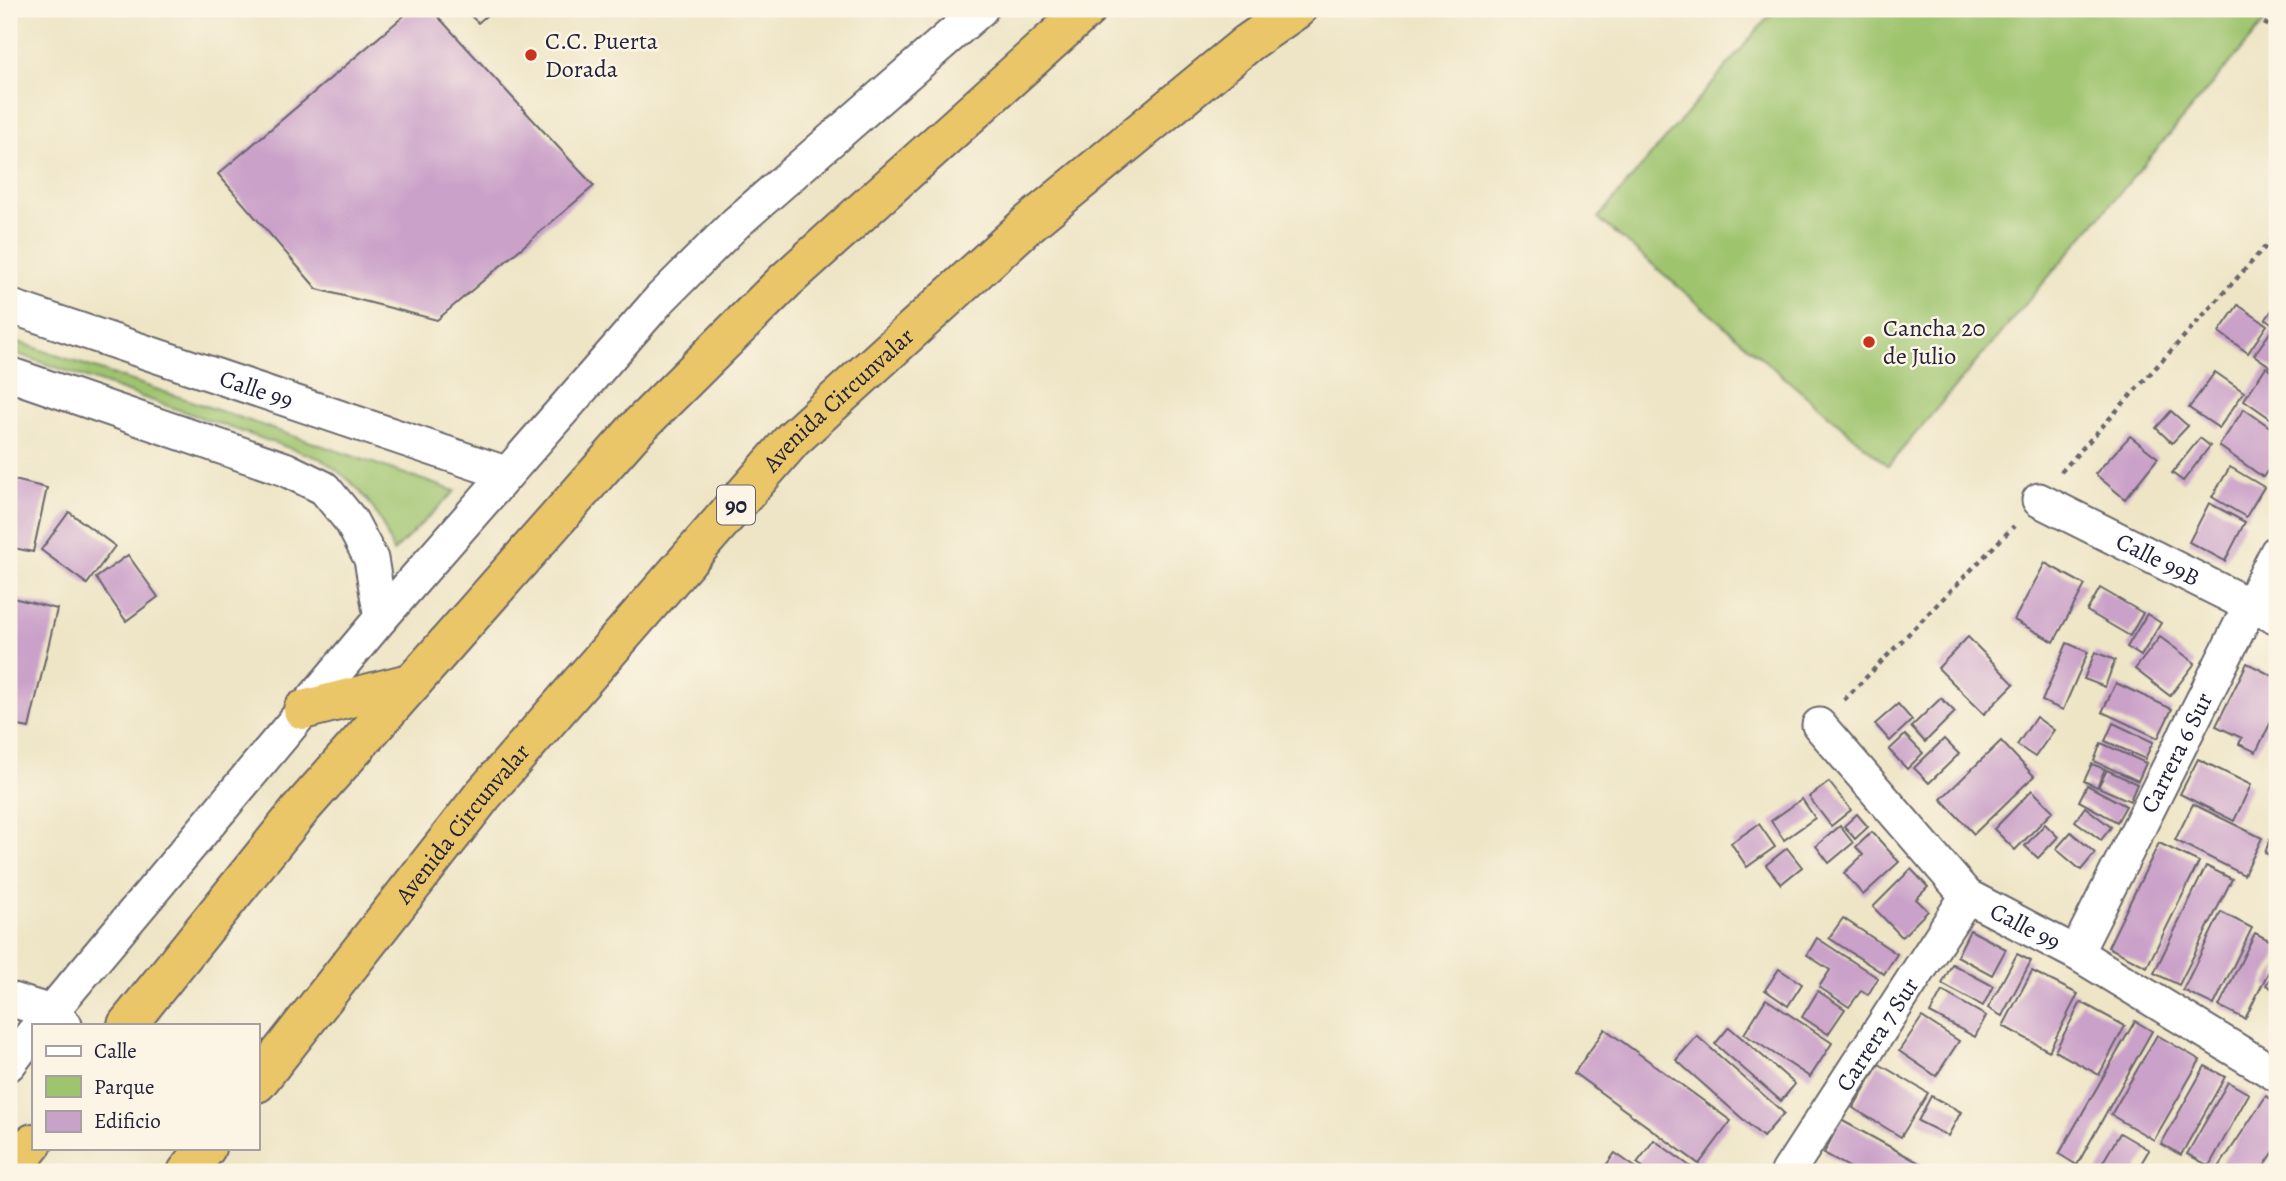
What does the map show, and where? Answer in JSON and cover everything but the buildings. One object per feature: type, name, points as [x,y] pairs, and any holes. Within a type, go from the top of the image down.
[{"type":"highway","points":[[128,1024],[300,810],[637,428],[785,281],[1087,9]]},
{"type":"highway","name":"Avenida Circunvalar","points":[[259,1080],[483,795],[793,439],[1027,225],[1248,43],[1297,9]]},
{"type":"highway","points":[[303,710],[413,682]]},
{"type":"highway","points":[[187,1172],[204,1150]]},
{"type":"street","points":[[9,999],[47,1024],[303,710],[505,473],[660,299],[725,233],[981,9]]},
{"type":"street","name":"Calle 99","points":[[9,306],[505,473]]},
{"type":"street","points":[[9,374],[285,469],[324,488],[351,520],[371,559],[381,618]]},
{"type":"street","name":"Calle 99B","points":[[2039,500],[2263,611]]},
{"type":"street","name":"Carrera 6 Sur","points":[[2076,953],[2263,611],[2277,552]]},
{"type":"street","name":"Calle 99","points":[[1819,725],[1968,896],[2076,953],[2277,1076]]},
{"type":"street","name":"Carrera 7 Sur","points":[[1788,1172],[1968,896]]},
{"type":"street","points":[[9,1063],[32,1039]]},
{"type":"path","points":[[2264,23],[2277,30]]},
{"type":"green space","name":"Cancha 20 de Julio","points":[[1775,9],[2248,9],[2264,23],[1888,466],[1598,218]]},
{"type":"green space","points":[[9,339],[455,491],[393,552],[382,524],[366,499],[346,478],[321,459],[9,351]]},
{"type":"place","name":"C.C. Puerta Dorada","points":[[531,55]]},
{"type":"place","name":"Cancha 20 de Julio","points":[[1869,342]]}]
